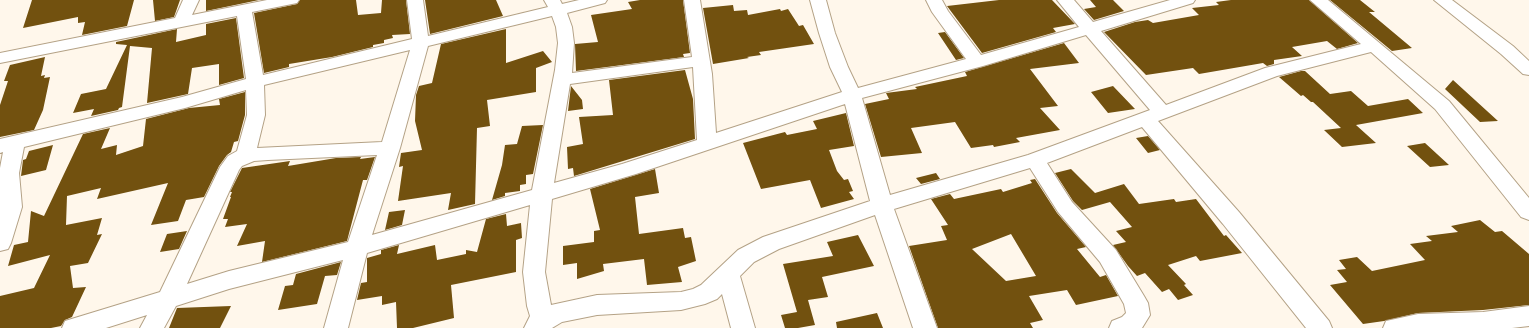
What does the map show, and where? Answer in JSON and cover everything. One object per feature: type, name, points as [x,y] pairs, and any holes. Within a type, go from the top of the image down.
[{"type":"street","points":[[181,22],[191,0]]},
{"type":"street","points":[[0,58],[181,22],[247,6],[291,0]]},
{"type":"street","points":[[336,328],[357,248],[390,148],[403,99],[416,62],[421,42],[415,0]]},
{"type":"street","points":[[0,243],[11,207],[7,144],[185,102],[255,82],[421,42],[555,5],[599,0]]},
{"type":"street","points":[[692,0],[703,74],[707,144]]},
{"type":"street","points":[[818,0],[827,33],[839,67],[852,95],[882,205],[925,328]]},
{"type":"street","points":[[934,0],[940,12],[977,62]]},
{"type":"street","points":[[1065,0],[1089,28],[1231,218],[1320,328]]},
{"type":"street","points":[[74,328],[230,280],[357,248],[542,193],[629,169],[852,95],[977,62],[1187,0]]},
{"type":"street","points":[[1318,0],[1442,105],[1529,212]]},
{"type":"street","points":[[1442,0],[1488,35],[1529,70]]},
{"type":"street","points":[[555,5],[564,27],[566,43],[562,80],[542,193],[534,272],[540,324],[557,313],[597,306],[681,301],[697,297],[709,292],[746,256],[764,246],[882,205],[1035,160],[1271,72],[1374,46]]},
{"type":"street","points":[[152,328],[168,299],[230,167],[246,154],[256,115],[255,82],[247,6]]},
{"type":"street","points":[[562,80],[700,61]]},
{"type":"street","points":[[241,158],[268,153],[390,148]]},
{"type":"street","points":[[1035,160],[1065,207],[1108,256],[1136,303],[1138,315],[1130,324],[1121,328]]},
{"type":"street","points":[[728,274],[743,328]]},
{"type":"street","points":[[1395,328],[1418,324],[1483,322],[1529,316]]},
{"type":"building","points":[[32,0],[134,0],[127,26],[82,35],[85,22],[78,23],[78,17],[23,28]]},
{"type":"building","points":[[153,0],[180,0],[174,17],[155,21]]},
{"type":"building","points":[[206,0],[259,0],[206,11]]},
{"type":"building","points":[[300,0],[356,0],[358,15],[381,13],[382,0],[406,0],[410,34],[392,35],[393,38],[384,40],[384,43],[373,45],[373,47],[332,57],[289,64],[289,67],[264,73],[254,13],[297,4]]},
{"type":"building","points":[[425,0],[496,0],[503,16],[430,34]]},
{"type":"building","points":[[640,0],[683,0],[690,53],[683,54],[684,57],[576,71],[575,44],[598,42],[591,15],[632,9],[628,2]]},
{"type":"building","points":[[999,0],[1052,0],[1075,24],[1053,28],[1056,32],[982,53],[947,6]]},
{"type":"building","points":[[1090,0],[1113,0],[1124,11],[1094,20],[1084,9],[1096,7]]},
{"type":"building","points":[[1231,0],[1309,0],[1358,43],[1337,49],[1327,41],[1292,47],[1302,56],[1274,60],[1274,64],[1267,66],[1263,63],[1199,74],[1193,68],[1146,75],[1104,32],[1135,22],[1148,20],[1153,23],[1199,15],[1192,8],[1219,5],[1216,2]]},
{"type":"building","points":[[1330,0],[1360,0],[1375,12],[1369,12],[1412,48],[1392,51]]},
{"type":"building","points":[[733,5],[734,11],[747,10],[748,15],[788,9],[799,26],[803,25],[814,44],[759,52],[761,55],[713,64],[703,8]]},
{"type":"building","points":[[236,18],[244,78],[219,85],[219,64],[192,68],[188,94],[147,103],[152,48],[130,46],[122,107],[118,110],[91,116],[94,109],[73,113],[81,94],[106,89],[127,45],[116,44],[116,42],[177,29],[176,42],[206,35],[206,24]]},
{"type":"building","points":[[506,29],[506,63],[543,51],[552,62],[536,68],[536,92],[487,100],[490,126],[477,128],[475,204],[448,210],[451,193],[398,201],[403,166],[399,167],[401,153],[422,150],[415,121],[416,95],[419,86],[432,83],[441,44]]},
{"type":"building","points":[[945,32],[964,58],[956,60],[938,33]]},
{"type":"building","points":[[1064,43],[1079,63],[1030,69],[1058,106],[1040,108],[1060,130],[1016,138],[1020,142],[994,147],[993,145],[971,148],[955,122],[911,128],[922,153],[881,157],[865,104],[889,99],[886,93],[917,89],[915,87],[967,76],[965,72]]},
{"type":"building","points":[[45,57],[41,76],[45,75],[44,78],[50,77],[43,110],[34,130],[0,137],[0,105],[8,81],[4,81],[10,65]]},
{"type":"building","points":[[685,70],[693,99],[695,139],[574,176],[573,168],[568,169],[567,147],[583,144],[579,117],[613,115],[609,80]]},
{"type":"building","points":[[1305,71],[1330,94],[1351,91],[1368,106],[1408,99],[1423,113],[1356,125],[1376,143],[1342,147],[1324,130],[1341,128],[1313,102],[1303,95],[1301,96],[1279,77]]},
{"type":"building","points":[[1453,80],[1498,121],[1480,122],[1445,89]]},
{"type":"building","points":[[571,86],[582,100],[583,109],[568,111]]},
{"type":"building","points":[[1113,86],[1135,109],[1108,113],[1091,92]]},
{"type":"building","points":[[245,92],[245,115],[238,141],[234,142],[231,152],[219,166],[204,197],[186,200],[178,221],[151,225],[168,183],[97,199],[101,188],[67,196],[66,225],[102,218],[97,235],[102,234],[88,263],[70,266],[73,288],[86,287],[72,317],[65,320],[61,326],[51,328],[0,328],[0,296],[34,288],[50,255],[8,266],[14,245],[28,242],[31,211],[44,216],[83,134],[110,128],[101,149],[117,145],[116,155],[143,146],[146,119],[189,108],[220,105],[219,99]]},
{"type":"building","points":[[846,113],[854,146],[829,150],[837,171],[844,180],[848,179],[853,191],[849,192],[854,199],[821,208],[810,180],[761,189],[743,143],[785,132],[787,135],[817,129],[813,121]]},
{"type":"building","points":[[543,125],[533,174],[526,175],[526,184],[520,185],[520,191],[505,193],[505,196],[492,200],[502,165],[505,145],[517,144],[522,126]]},
{"type":"building","points":[[1148,136],[1160,150],[1148,153],[1136,138]]},
{"type":"building","points":[[1425,143],[1449,165],[1430,167],[1407,146]]},
{"type":"building","points":[[53,145],[46,170],[21,176],[23,160],[26,159],[29,151]]},
{"type":"building","points":[[361,157],[360,159],[375,157],[367,180],[363,180],[347,241],[262,262],[265,241],[237,246],[247,224],[225,227],[228,219],[223,219],[231,197],[232,192],[230,192],[242,168],[290,161],[288,166],[336,158]]},
{"type":"building","points":[[655,169],[659,193],[635,197],[639,234],[683,228],[685,238],[691,237],[696,261],[678,267],[682,282],[647,285],[644,259],[603,264],[604,271],[577,279],[577,263],[563,265],[563,246],[594,242],[594,231],[600,230],[590,189]]},
{"type":"building","points":[[1071,169],[1095,193],[1124,184],[1139,204],[1174,199],[1176,202],[1196,199],[1224,236],[1226,235],[1242,253],[1200,261],[1196,256],[1168,265],[1186,284],[1184,285],[1193,295],[1178,300],[1169,289],[1162,292],[1145,273],[1137,276],[1113,245],[1126,242],[1116,231],[1132,227],[1110,202],[1082,210],[1073,201],[1055,173]]},
{"type":"building","points":[[936,173],[940,179],[921,184],[916,178]]},
{"type":"building","points":[[1035,179],[1057,213],[1086,247],[1077,249],[1100,277],[1106,275],[1118,296],[1076,305],[1067,290],[1029,296],[1043,320],[1030,323],[1033,328],[938,328],[909,246],[947,240],[941,226],[948,225],[931,199],[950,194],[954,199],[1001,189],[1003,192],[1032,183],[1030,180]],"holes":[[[1011,234],[1036,276],[1006,281],[972,249]]]},
{"type":"building","points":[[405,210],[402,225],[385,230],[389,212]]},
{"type":"building","points":[[506,214],[507,226],[521,223],[522,238],[516,240],[516,272],[451,285],[454,318],[413,328],[397,328],[396,302],[382,305],[382,296],[357,300],[361,283],[367,282],[367,258],[381,254],[381,250],[399,245],[397,254],[435,245],[437,260],[466,254],[466,250],[477,252],[486,219]]},
{"type":"building","points":[[1480,220],[1495,232],[1502,231],[1529,254],[1529,305],[1483,310],[1418,313],[1363,324],[1330,285],[1347,282],[1337,270],[1346,269],[1339,260],[1357,257],[1372,271],[1425,260],[1410,244],[1432,241],[1426,236],[1458,232],[1451,226]]},
{"type":"building","points":[[187,231],[179,249],[160,252],[167,234]]},
{"type":"building","points":[[858,235],[874,266],[822,277],[828,297],[808,300],[815,325],[798,328],[785,328],[781,315],[797,312],[783,264],[833,256],[827,242]]},
{"type":"building","points":[[341,262],[337,275],[325,276],[317,304],[278,310],[285,286],[293,285],[296,274]]},
{"type":"building","points":[[231,306],[220,328],[169,328],[177,308]]},
{"type":"building","points":[[877,313],[883,328],[837,328],[836,322]]}]
